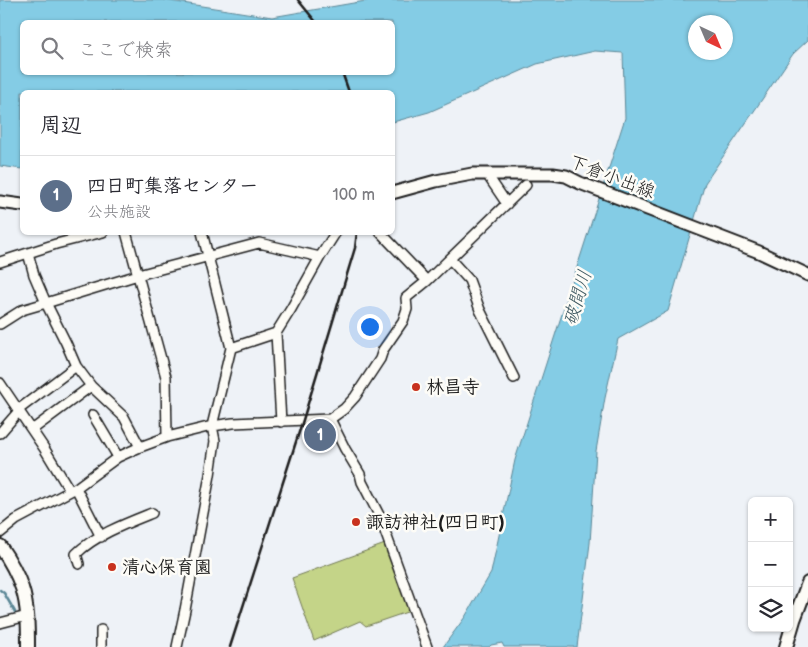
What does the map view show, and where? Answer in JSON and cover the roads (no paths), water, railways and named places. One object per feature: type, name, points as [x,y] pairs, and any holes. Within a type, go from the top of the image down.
[{"type":"highway","points":[[0,546],[10,560],[23,589],[27,616],[28,647]]},
{"type":"highway","points":[[786,647],[808,583]]},
{"type":"main road","name":"下倉小出線","points":[[395,192],[472,174],[553,174],[566,176],[753,250],[808,275]]},
{"type":"main road","points":[[0,202],[20,205]]},
{"type":"street","points":[[490,174],[490,179],[507,204]]},
{"type":"street","points":[[0,533],[16,520],[73,490],[118,456],[167,437],[233,423],[330,419],[344,409],[355,397],[370,374],[383,350],[403,321],[407,309],[406,298],[427,281],[526,184]]},
{"type":"street","points":[[0,262],[91,235]]},
{"type":"street","points":[[127,235],[166,377],[167,437]]},
{"type":"street","points":[[177,647],[210,475],[215,441],[212,426],[231,348],[203,235]]},
{"type":"street","points":[[281,422],[276,333],[334,235]]},
{"type":"street","points":[[383,235],[427,281]]},
{"type":"street","points":[[0,324],[22,310],[138,275],[259,243],[320,257]]},
{"type":"street","points":[[28,253],[34,275],[76,366],[91,386],[124,416],[140,447]]},
{"type":"street","points":[[450,259],[469,280],[480,310],[514,378]]},
{"type":"street","points":[[231,348],[276,333]]},
{"type":"street","points":[[0,433],[19,410],[76,366]]},
{"type":"street","points":[[0,383],[73,490],[101,537]]},
{"type":"street","points":[[32,430],[91,386]]},
{"type":"street","points":[[93,415],[118,456]]},
{"type":"street","points":[[330,419],[345,450],[360,474],[362,482],[379,515],[427,647]]},
{"type":"street","points":[[79,564],[76,554],[83,547],[115,529],[152,513]]},
{"type":"street","points":[[0,623],[27,616]]},
{"type":"street","points":[[101,630],[101,647]]},
{"type":"water","name":"破間川","points":[[0,0],[163,0],[272,17],[371,0],[808,0],[808,40],[793,54],[705,183],[668,311],[618,339],[596,451],[590,543],[577,647],[504,647],[502,643],[489,647],[443,647],[465,617],[491,573],[515,460],[625,118],[623,53],[595,51],[537,64],[429,112],[395,121],[395,90],[20,90],[20,169],[0,166]]},
{"type":"waterway","points":[[0,590],[4,593],[15,612]]},
{"type":"railway","points":[[298,0],[314,20]]},
{"type":"railway","points":[[343,75],[348,90]]},
{"type":"railway","points":[[230,647],[303,420],[355,248],[357,235]]},
{"type":"place","name":"林昌寺","points":[[416,387]]},
{"type":"place","name":"四日町集落センター","points":[[320,435]]},
{"type":"place","name":"諏訪神社(四日町)","points":[[356,522]]},
{"type":"place","name":"清心保育園","points":[[112,567]]}]
